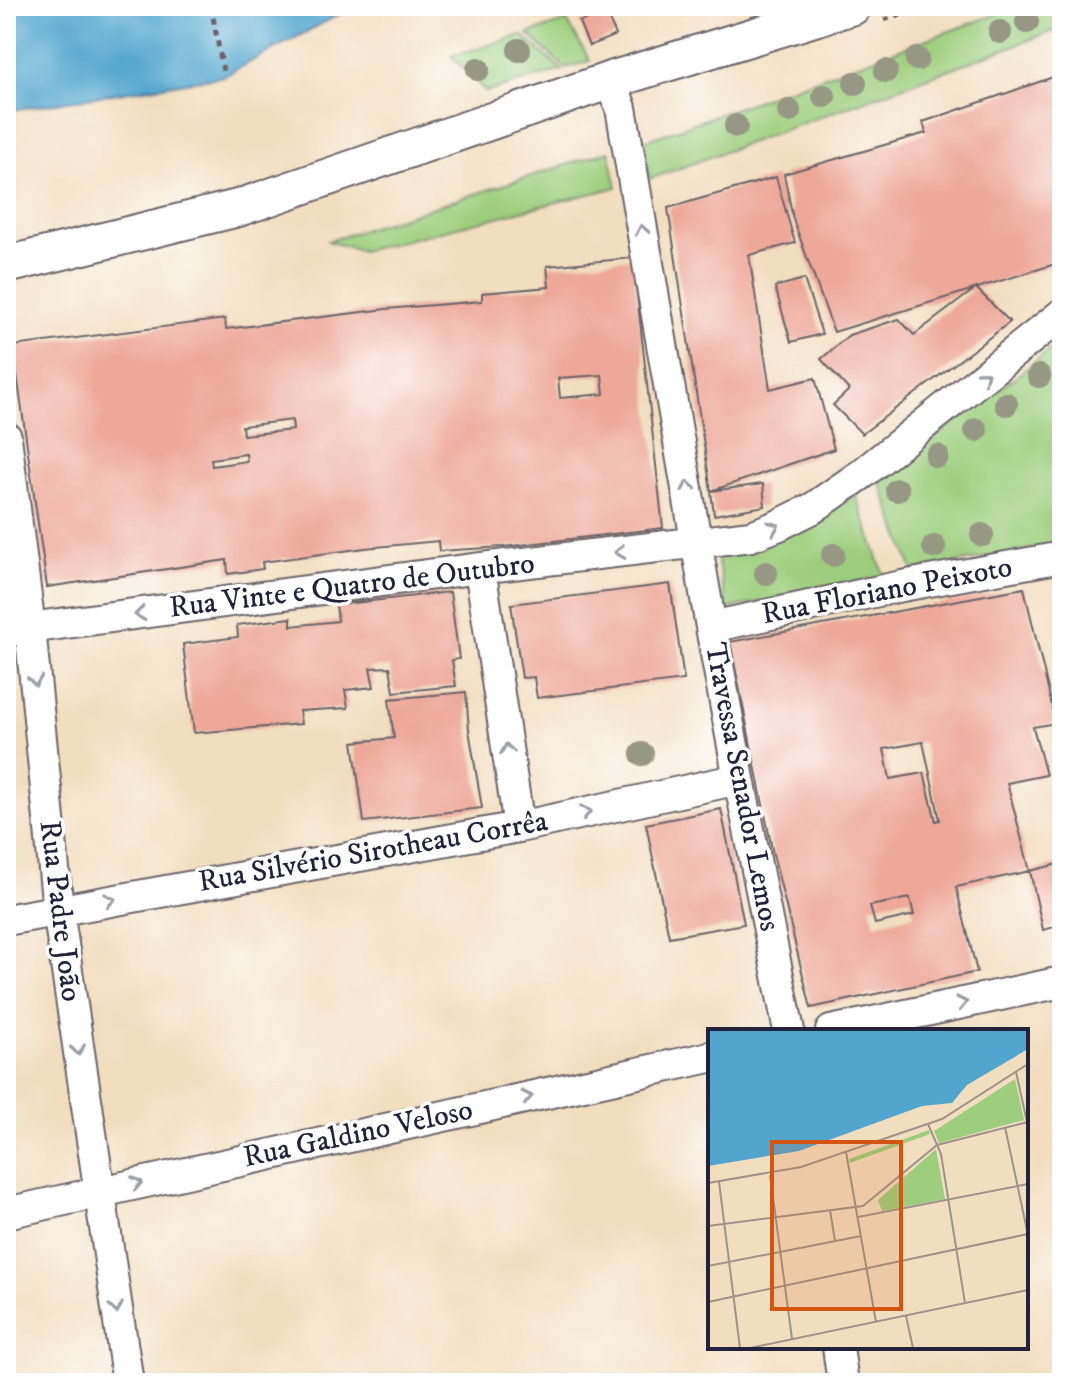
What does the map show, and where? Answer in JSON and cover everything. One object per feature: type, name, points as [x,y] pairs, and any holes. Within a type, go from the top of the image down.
[{"type":"street","points":[[6,265],[238,208],[611,80],[853,6]]},
{"type":"street","name":"Travessa Senador Lemos","points":[[611,80],[621,108],[711,627],[789,1029]]},
{"type":"street","points":[[698,542],[751,536],[813,508],[862,474],[1062,314]]},
{"type":"street","name":"Rua Padre João","points":[[6,437],[18,630],[128,1383]]},
{"type":"street","name":"Rua Vinte e Quatro de Outubro","points":[[18,630],[698,542]]},
{"type":"street","name":"Rua Floriano Peixoto","points":[[711,627],[902,586],[1062,557]]},
{"type":"street","points":[[480,568],[519,827]]},
{"type":"street","name":"Rua Silvério Sirotheau Corrêa","points":[[6,920],[519,827],[739,779]]},
{"type":"street","points":[[840,1029],[1062,982]]},
{"type":"street","name":"Rua Galdino Veloso","points":[[6,1213],[708,1057]]},
{"type":"street","points":[[838,1349],[843,1383]]},
{"type":"path","points":[[211,6],[224,76]]},
{"type":"green space","points":[[1019,6],[1062,6],[1062,28],[650,179],[642,142]]},
{"type":"green space","points":[[567,21],[590,61],[565,68],[528,34]]},
{"type":"green space","points":[[522,35],[562,70],[486,92],[451,56]]},
{"type":"green space","points":[[609,151],[617,187],[362,251],[328,241]]},
{"type":"green space","points":[[1062,340],[1062,543],[913,571],[879,479]]},
{"type":"green space","points":[[856,495],[884,576],[727,609],[717,557],[756,547]]},
{"type":"water","points":[[6,6],[355,6],[224,76],[6,111]]},
{"type":"building","points":[[674,6],[698,6],[678,14]]},
{"type":"building","points":[[605,11],[616,35],[589,46],[579,22]]},
{"type":"building","points":[[1062,74],[1062,262],[834,332],[793,219],[784,174],[926,133],[923,122]]},
{"type":"building","points":[[776,177],[795,243],[749,255],[770,389],[815,378],[834,449],[711,491],[668,208]]},
{"type":"building","points":[[633,258],[663,528],[503,547],[439,551],[438,541],[365,548],[262,562],[263,569],[228,574],[227,560],[47,587],[13,346],[225,319],[226,329],[386,309],[482,301],[482,293],[549,287],[547,266]],"holes":[[[602,375],[604,394],[560,398],[558,378]],[[292,420],[293,430],[243,435],[242,426]],[[246,454],[247,461],[212,466],[211,459]]]},
{"type":"building","points":[[804,279],[822,334],[791,342],[775,287]]},
{"type":"building","points":[[976,288],[1010,322],[862,434],[833,405],[849,390],[821,359],[849,335],[899,319],[914,335]]},
{"type":"building","points":[[763,484],[765,506],[714,515],[711,491]]},
{"type":"building","points":[[670,584],[684,680],[537,698],[534,677],[522,678],[511,604]]},
{"type":"building","points":[[1024,588],[1056,723],[1033,727],[1046,775],[1007,783],[1030,871],[956,887],[977,972],[811,1008],[773,854],[730,642]],"holes":[[[923,742],[940,820],[936,821],[924,773],[890,779],[884,749]],[[910,898],[914,915],[875,924],[870,906]]]},
{"type":"building","points":[[450,592],[459,659],[452,660],[456,686],[394,692],[390,667],[370,668],[374,687],[345,690],[348,708],[299,711],[301,724],[194,733],[183,644],[238,637],[237,625],[291,618],[291,626],[338,621],[336,605]]},
{"type":"building","points":[[466,692],[482,808],[364,822],[353,742],[394,738],[389,699]]},
{"type":"building","points":[[721,809],[744,924],[669,937],[646,824]]},
{"type":"building","points":[[1062,863],[1062,925],[1043,930],[1030,871]]}]
